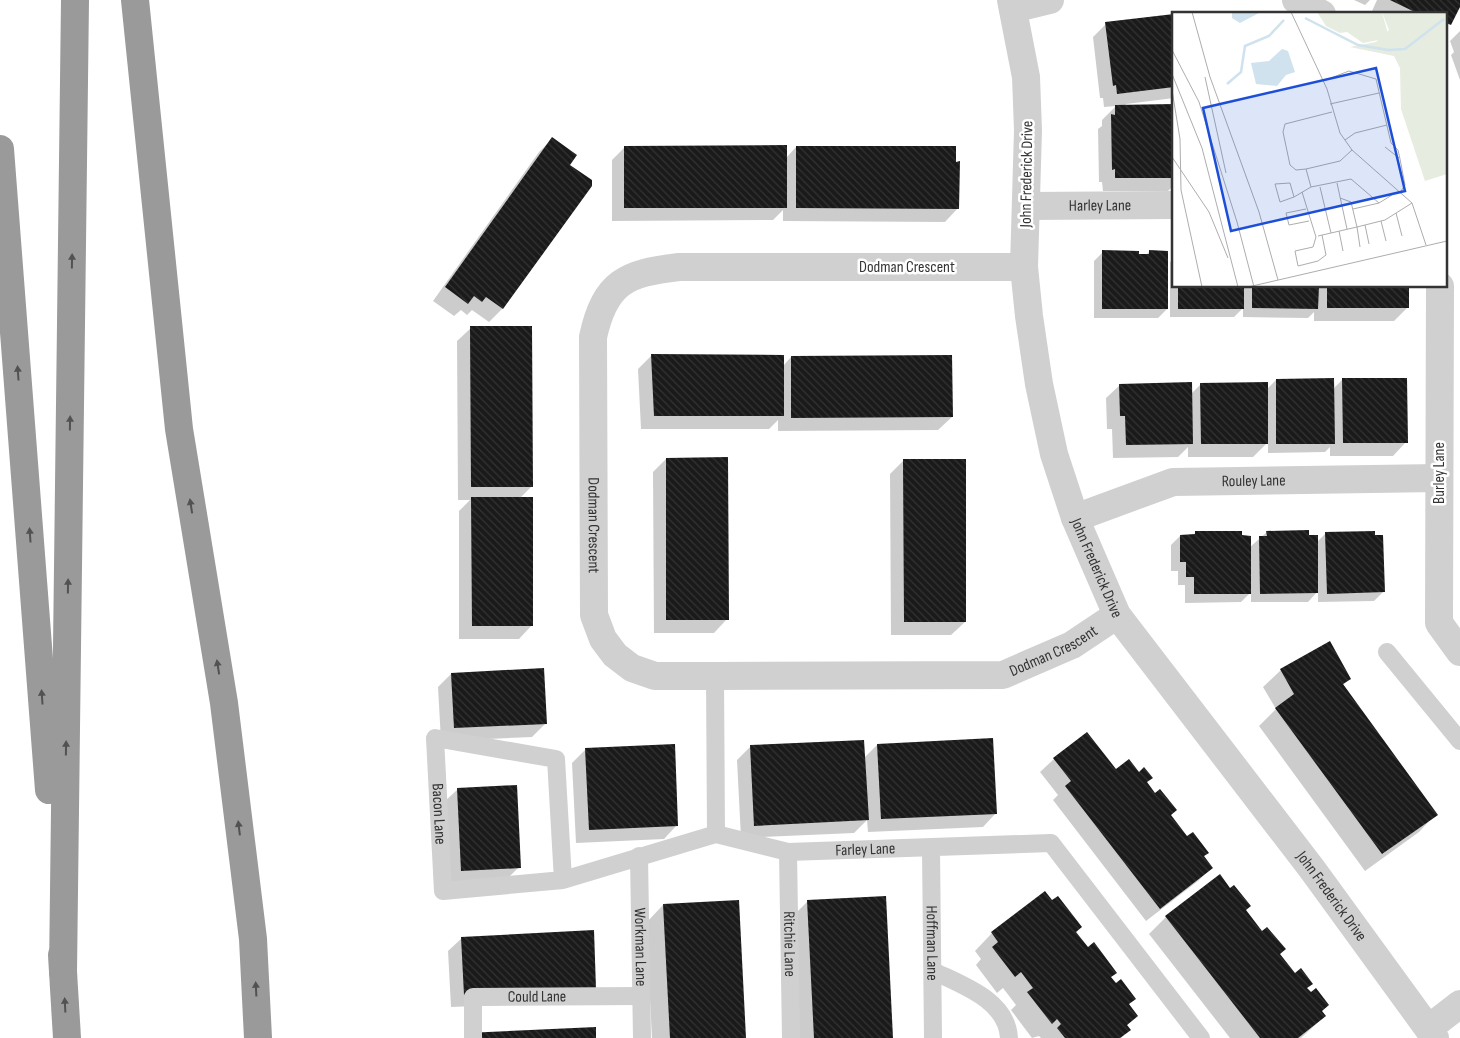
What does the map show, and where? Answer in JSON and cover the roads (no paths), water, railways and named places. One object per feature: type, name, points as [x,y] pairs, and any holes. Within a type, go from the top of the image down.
[{"type":"highway","points":[[63,972],[75,0]]},
{"type":"highway","points":[[135,0],[178,429],[224,703],[253,939],[258,1038]]},
{"type":"highway","points":[[0,149],[67,1038]]},
{"type":"street","points":[[1012,5],[1050,0]]},
{"type":"street","points":[[1296,0],[1318,12]]},
{"type":"street","name":"John Frederick Drive","points":[[1012,5],[1026,77],[1028,206],[1024,267],[1039,384],[1054,454],[1075,518],[1117,615],[1312,869],[1432,1033]]},
{"type":"street","name":"Harley Lane","points":[[1028,206],[1172,205]]},
{"type":"street","name":"Dodman Crescent","points":[[1024,267],[679,267],[645,271],[627,279],[610,293],[598,315],[593,337],[594,615],[603,639],[614,656],[632,668],[655,676],[1003,674],[1072,645],[1117,615]]},
{"type":"street","name":"Burley Lane","points":[[1440,288],[1439,623],[1460,652]]},
{"type":"street","name":"Rouley Lane","points":[[1075,518],[1174,482],[1439,478]]},
{"type":"street","points":[[1432,1033],[1460,1004]]},
{"type":"lane","points":[[1387,652],[1460,741]]},
{"type":"lane","points":[[715,676],[716,834]]},
{"type":"lane","name":"Bacon Lane","points":[[443,891],[435,738],[556,759],[563,880]]},
{"type":"lane","name":"Farley Lane","points":[[443,891],[563,880],[716,834],[788,852],[931,849],[1051,843],[1201,1038]]},
{"type":"lane","name":"Hoffman Lane","points":[[931,849],[933,1038]]},
{"type":"lane","name":"Ritchie Lane","points":[[788,852],[791,1038]]},
{"type":"lane","name":"Workman Lane","points":[[639,856],[642,1038]]},
{"type":"lane","points":[[933,971],[982,995],[1008,1026],[1009,1038]]},
{"type":"lane","name":"Could Lane","points":[[473,1038],[473,997],[641,996]]}]
